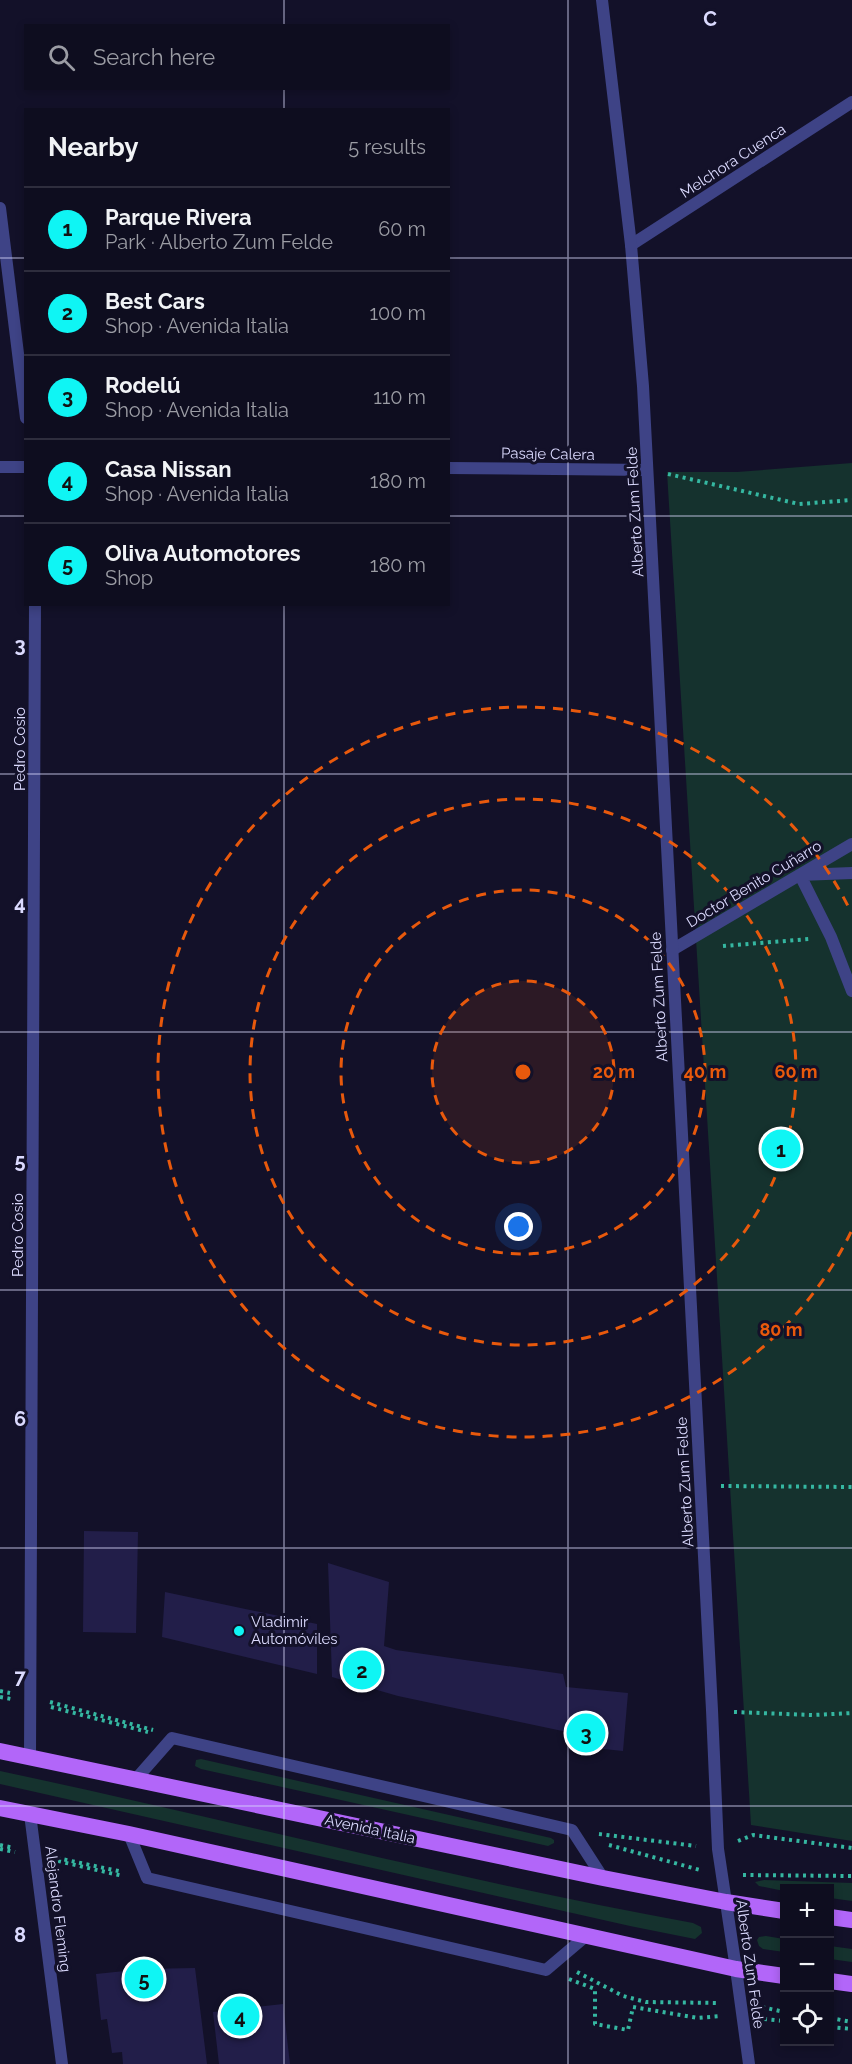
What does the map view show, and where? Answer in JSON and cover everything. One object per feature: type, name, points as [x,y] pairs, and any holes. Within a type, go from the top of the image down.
[{"type":"main road","name":"Avenida Italia","points":[[0,1751],[603,1878],[780,1910]]},
{"type":"main road","points":[[0,1808],[129,1834],[736,1969],[780,1975]]},
{"type":"main road","points":[[834,1918],[852,1920]]},
{"type":"main road","points":[[834,1982],[852,1984]]},
{"type":"street","name":"Alberto Zum Felde","points":[[602,0],[631,245],[643,386],[718,1849],[749,2064]]},
{"type":"street","name":"Melchora Cuenca","points":[[631,245],[852,102]]},
{"type":"street","points":[[0,208],[24,402]]},
{"type":"street","points":[[0,467],[24,467]]},
{"type":"street","name":"Pasaje Calera","points":[[450,468],[647,470]]},
{"type":"street","name":"Pedro Cosio","points":[[30,1757],[36,606]]},
{"type":"street","name":"Doctor Benito Cuñarro","points":[[672,950],[852,844]]},
{"type":"street","points":[[852,873],[800,875],[831,937],[852,991]]},
{"type":"street","points":[[136,1779],[172,1738],[572,1830],[603,1878]]},
{"type":"street","name":"Alejandro Fleming","points":[[30,1814],[62,2064]]},
{"type":"street","points":[[129,1834],[147,1878],[546,1970],[586,1936]]},
{"type":"path","points":[[647,470],[799,504],[852,500]]},
{"type":"path","points":[[717,946],[831,937]]},
{"type":"path","points":[[700,1486],[852,1487]]},
{"type":"path","points":[[0,1691],[168,1733],[172,1738]]},
{"type":"path","points":[[0,1697],[31,1700]]},
{"type":"path","points":[[712,1710],[758,1714],[852,1713]]},
{"type":"path","points":[[572,1830],[718,1849],[753,1835],[852,1848]]},
{"type":"path","points":[[572,1830],[617,1849],[722,1875],[852,1876]]},
{"type":"path","points":[[0,1847],[144,1880],[147,1878]]},
{"type":"path","points":[[546,1970],[579,1973],[623,1996],[646,2002],[710,2001],[742,2011]]},
{"type":"path","points":[[546,1970],[595,1989],[595,2024],[627,2030],[633,2007],[698,2018],[767,2007],[780,2011]]},
{"type":"path","points":[[834,2019],[852,2022]]},
{"type":"path","points":[[834,2028],[852,2030]]},
{"type":"green space","points":[[852,463],[852,1841],[751,1825],[667,472],[737,472]]},
{"type":"green space","points":[[201,1759],[551,1838],[554,1843],[548,1846],[201,1769],[195,1766],[196,1760]]},
{"type":"green space","points":[[0,1771],[432,1869],[693,1923],[701,1927],[702,1933],[695,1939],[630,1926],[0,1784]]},
{"type":"green space","points":[[764,1880],[852,1883],[852,1901],[834,1899],[834,1884],[780,1884],[780,1890],[759,1886],[755,1882]]},
{"type":"green space","points":[[759,1937],[780,1938],[780,1951],[763,1949],[757,1940]]},
{"type":"green space","points":[[834,1947],[852,1949],[852,1962],[834,1960]]},
{"type":"building","points":[[84,1531],[138,1532],[136,1633],[83,1632]]},
{"type":"building","points":[[328,1563],[389,1582],[384,1646],[396,1650],[563,1674],[566,1687],[628,1693],[623,1751],[575,1746],[572,1733],[398,1696],[332,1677]]},
{"type":"building","name":"Vladimir Automóviles","points":[[165,1592],[317,1624],[317,1674],[162,1637]]},
{"type":"building","points":[[195,1968],[207,2064],[123,2064],[122,2052],[112,2053],[107,2019],[101,2020],[96,1974],[144,1969]]},
{"type":"building","points":[[283,2004],[290,2064],[219,2064],[213,2012]]},
{"type":"place","name":"Parque Rivera","points":[[781,1149]]},
{"type":"place","name":"Vladimir Automóviles","points":[[239,1631]]},
{"type":"place","name":"Best Cars","points":[[362,1670]]},
{"type":"place","name":"Rodelú","points":[[586,1733]]},
{"type":"place","name":"Oliva Automotores","points":[[144,1979]]},
{"type":"place","name":"Casa Nissan","points":[[240,2016]]}]
